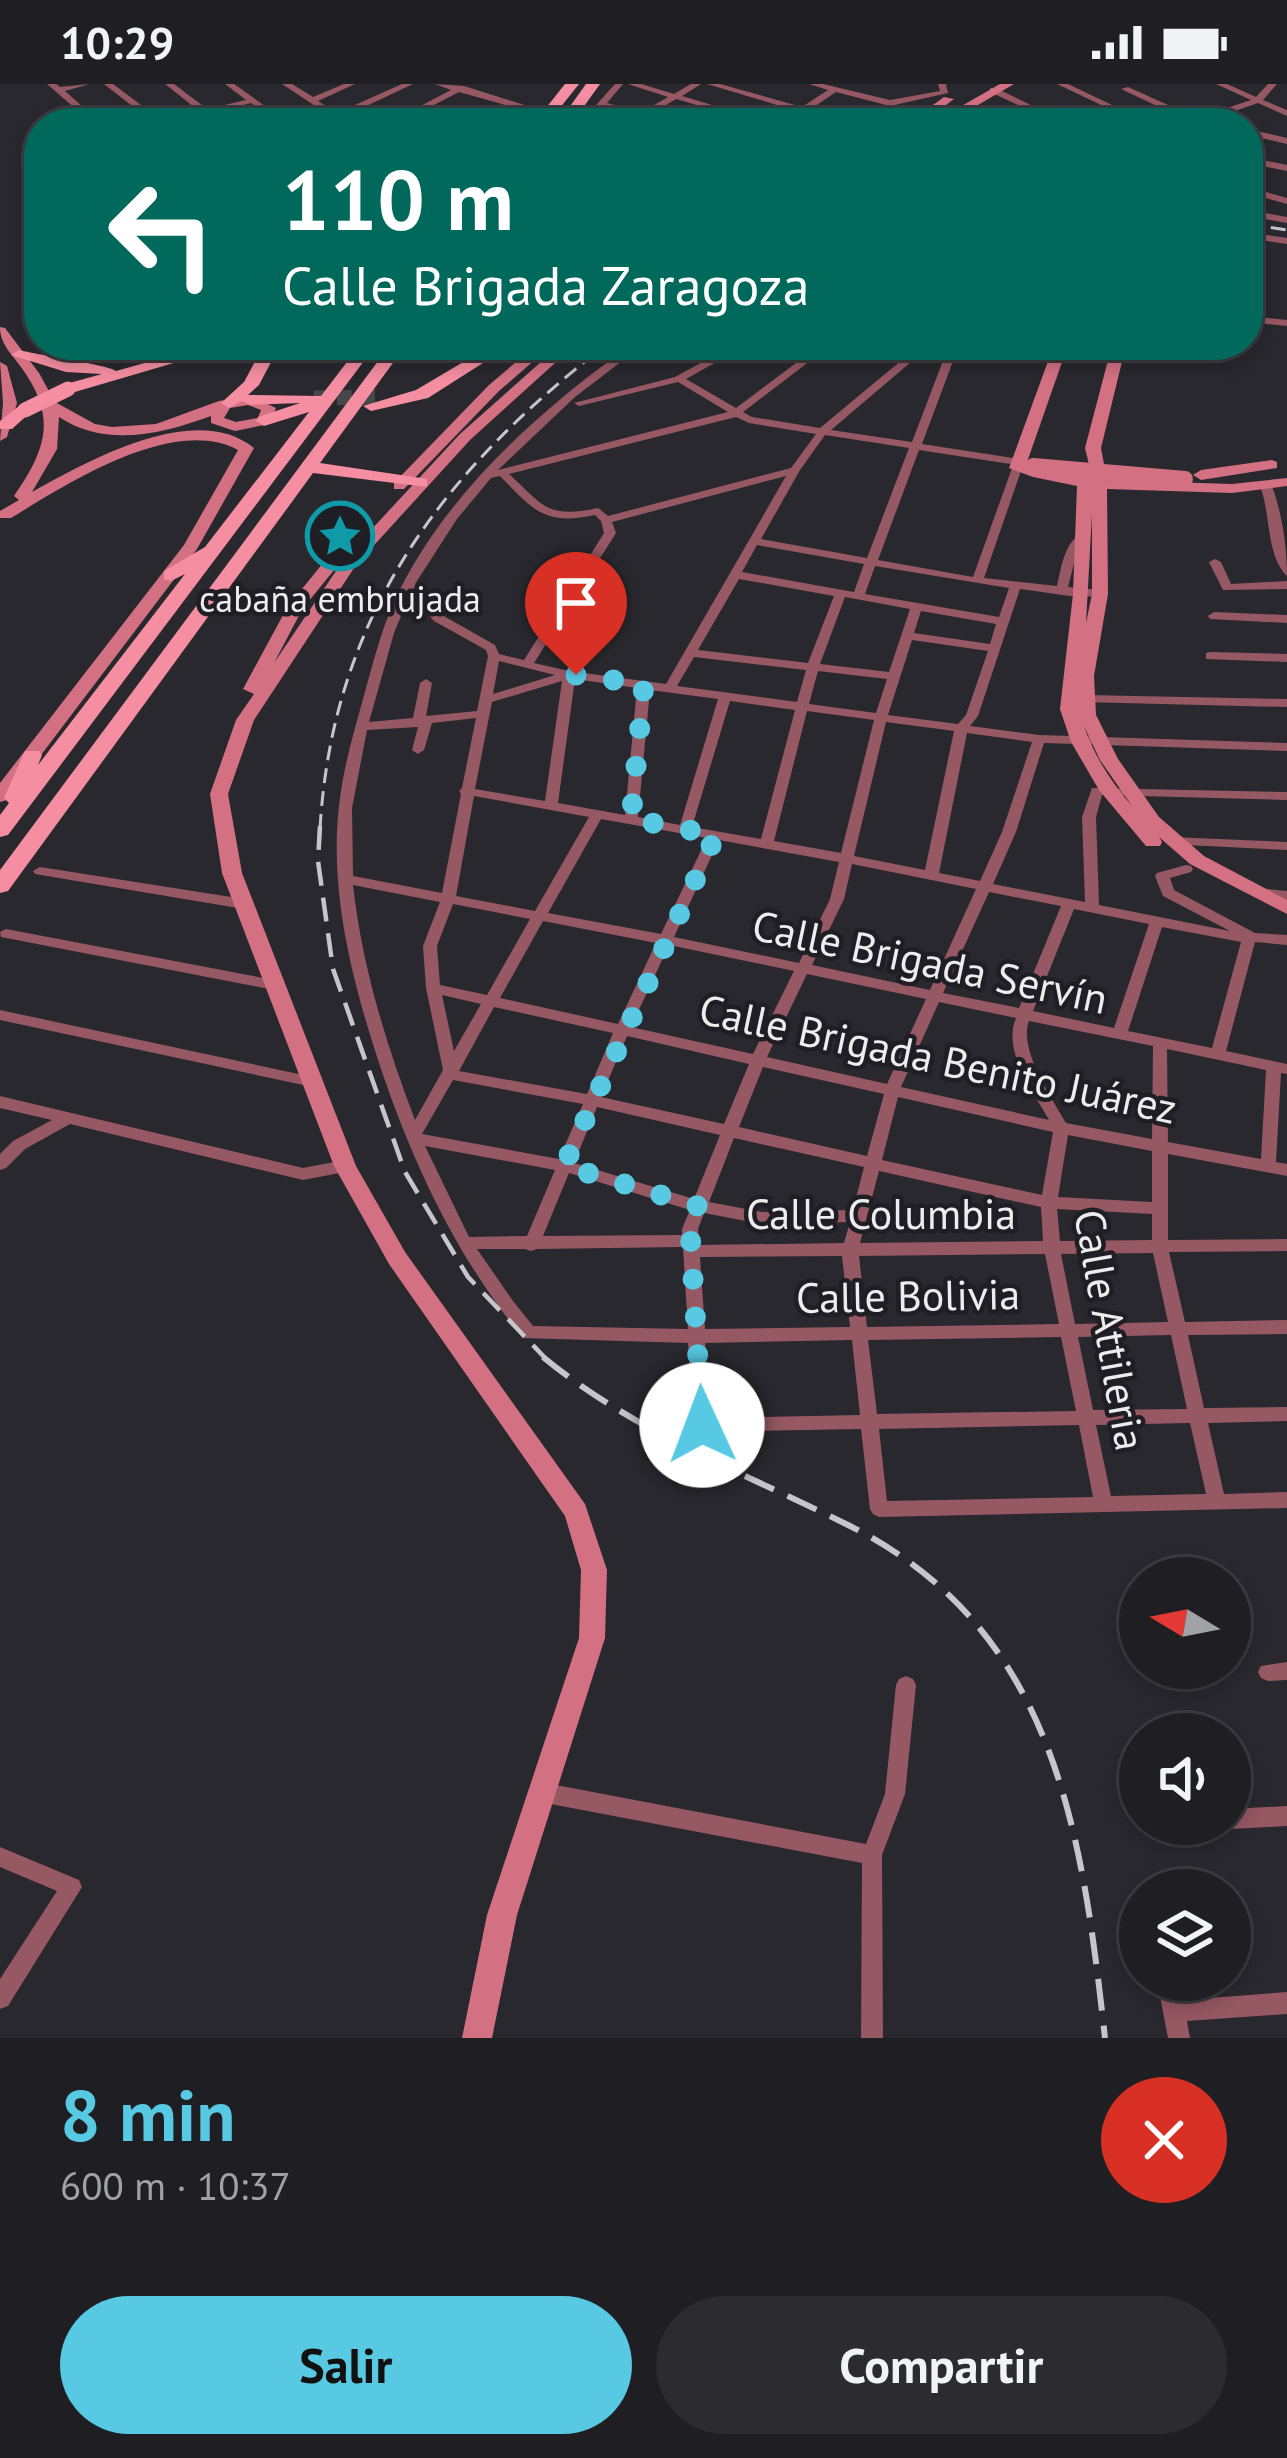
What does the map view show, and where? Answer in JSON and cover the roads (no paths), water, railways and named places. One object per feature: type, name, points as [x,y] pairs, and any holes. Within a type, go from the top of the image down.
[{"type":"main road","points":[[553,108],[572,84]]},
{"type":"main road","points":[[920,108],[943,88],[959,84]]},
{"type":"main road","points":[[940,108],[974,84]]},
{"type":"main road","points":[[950,108],[1008,84]]},
{"type":"main road","points":[[961,108],[993,87]]},
{"type":"main road","points":[[0,331],[49,400],[85,427],[122,433],[166,426],[250,400],[313,402],[264,421],[199,433],[93,464],[3,518]]},
{"type":"main road","points":[[19,355],[24,356]]},
{"type":"main road","points":[[40,360],[83,370],[140,368]]},
{"type":"main road","points":[[3,431],[25,410],[68,388],[170,360]]},
{"type":"main road","points":[[0,796],[171,575],[243,459],[246,448],[214,416],[251,385],[264,360]]},
{"type":"main road","points":[[3,826],[357,360]]},
{"type":"main road","points":[[0,886],[387,360]]},
{"type":"main road","points":[[462,360],[420,387],[374,402],[422,394],[478,360]]},
{"type":"main road","points":[[477,2038],[497,1936],[592,1638],[596,1598],[587,1542],[576,1512],[397,1258],[345,1166],[308,1081],[225,848],[219,794],[245,720],[319,604],[409,486],[531,360]]},
{"type":"main road","points":[[456,448],[552,360]]},
{"type":"main road","points":[[432,462],[565,360]]},
{"type":"main road","points":[[1021,466],[1056,360]]},
{"type":"main road","points":[[1118,360],[1082,535],[1091,594],[1067,698],[1150,840],[1186,868],[1287,922]]},
{"type":"main road","points":[[0,366],[8,388],[3,431]]},
{"type":"main road","points":[[3,518],[50,454],[49,400]]},
{"type":"main road","points":[[250,400],[269,408],[264,421]]},
{"type":"main road","points":[[20,500],[75,462],[188,428],[226,429]]},
{"type":"main road","points":[[1021,466],[1136,481],[1260,480],[1279,463]]},
{"type":"main road","points":[[1127,479],[1206,475],[1279,463]]},
{"type":"main road","points":[[1021,466],[1127,479],[1286,482]]},
{"type":"main road","points":[[307,471],[409,486]]},
{"type":"main road","points":[[1089,742],[1085,699],[1092,473]]},
{"type":"main road","points":[[171,575],[225,536]]},
{"type":"main road","points":[[3,826],[32,755]]},
{"type":"main road","points":[[1118,790],[1172,841],[1287,908]]},
{"type":"street","points":[[55,87],[86,84]]},
{"type":"street","points":[[108,84],[140,108]]},
{"type":"street","points":[[169,84],[200,108]]},
{"type":"street","points":[[229,84],[262,108]]},
{"type":"street","points":[[286,84],[323,108]]},
{"type":"street","points":[[311,101],[349,84],[374,101]]},
{"type":"street","points":[[361,108],[408,84]]},
{"type":"street","points":[[439,84],[514,108]]},
{"type":"street","points":[[422,108],[470,84]]},
{"type":"street","points":[[597,108],[619,84]]},
{"type":"street","points":[[632,84],[715,108]]},
{"type":"street","points":[[654,108],[697,84]]},
{"type":"street","points":[[711,84],[797,108]]},
{"type":"street","points":[[813,84],[890,104],[943,88]]},
{"type":"street","points":[[1061,84],[1113,108]]},
{"type":"street","points":[[1220,84],[1287,113]]},
{"type":"street","points":[[1237,108],[1258,101],[1274,84]]},
{"type":"street","points":[[55,87],[80,108]]},
{"type":"street","points":[[993,87],[1027,108]]},
{"type":"street","points":[[807,108],[835,89]]},
{"type":"street","points":[[1125,89],[1165,108]]},
{"type":"street","points":[[223,108],[250,100]]},
{"type":"street","points":[[601,104],[619,108]]},
{"type":"street","points":[[466,1243],[412,1138],[363,982],[344,823],[361,727],[384,644],[408,584],[437,538],[499,476],[533,430],[584,382],[616,360]]},
{"type":"street","points":[[580,403],[679,379],[716,360]]},
{"type":"street","points":[[499,476],[737,412],[806,360]]},
{"type":"street","points":[[670,688],[798,465],[823,430],[908,360]]},
{"type":"street","points":[[858,596],[949,360]]},
{"type":"street","points":[[679,379],[749,420],[1021,466],[977,581]]},
{"type":"street","points":[[499,476],[552,518],[602,515],[798,465]]},
{"type":"street","points":[[1260,480],[1280,510],[1287,573]]},
{"type":"street","points":[[528,663],[610,533],[602,515]]},
{"type":"street","points":[[1061,592],[1072,548],[1082,535]]},
{"type":"street","points":[[757,542],[977,581],[1091,594]]},
{"type":"street","points":[[1215,562],[1227,588],[1287,584]]},
{"type":"street","points":[[738,575],[1004,622]]},
{"type":"street","points":[[408,584],[437,619],[491,648],[494,656],[448,898],[430,946],[433,988],[452,1075]]},
{"type":"street","points":[[931,876],[961,729],[972,716],[1015,586]]},
{"type":"street","points":[[766,845],[814,666],[841,593]]},
{"type":"street","points":[[916,606],[880,717],[837,899],[758,1060],[698,1206],[691,1246],[702,1425],[1287,1414]]},
{"type":"street","points":[[1214,616],[1287,619]]},
{"type":"street","points":[[906,636],[995,648]]},
{"type":"street","points":[[691,652],[892,676]]},
{"type":"street","points":[[494,656],[569,675],[1039,739],[1287,747]]},
{"type":"street","points":[[1210,656],[1287,658]]},
{"type":"street","points":[[361,727],[422,722],[483,707],[569,675]]},
{"type":"street","points":[[550,804],[569,675]]},
{"type":"street","points":[[418,750],[426,683]]},
{"type":"street","points":[[631,819],[644,684]]},
{"type":"street","points":[[685,830],[725,696]]},
{"type":"street","points":[[1085,699],[1287,703]]},
{"type":"street","points":[[1039,739],[1009,832],[892,1088],[857,1216],[850,1250],[856,1332],[880,1509],[1287,1500]]},
{"type":"street","points":[[1092,907],[1088,850],[1094,794],[1118,790],[1287,796]]},
{"type":"street","points":[[466,791],[849,859],[1157,921],[1287,940]]},
{"type":"street","points":[[412,1138],[494,1003],[598,813]]},
{"type":"street","points":[[531,1245],[622,1030],[716,835]]},
{"type":"street","points":[[1172,841],[1287,846]]},
{"type":"street","points":[[1186,868],[1162,875],[1161,884],[1250,935]]},
{"type":"street","points":[[40,871],[244,904]]},
{"type":"street","name":"Calle Brigada Servín","points":[[348,880],[666,940],[1281,1068]]},
{"type":"street","points":[[1256,892],[1287,896]]},
{"type":"street","points":[[1061,1128],[1028,1066],[1018,1030],[1070,902]]},
{"type":"street","points":[[1119,1035],[1157,921]]},
{"type":"street","points":[[6,934],[274,985]]},
{"type":"street","points":[[1217,1056],[1250,935]]},
{"type":"street","name":"Calle Brigada Benito Juárez","points":[[433,988],[1061,1128],[1162,1143],[1287,1170]]},
{"type":"street","points":[[0,1016],[308,1081]]},
{"type":"street","points":[[1160,1045],[1160,1249],[1216,1500]]},
{"type":"street","points":[[1268,1166],[1281,1068]]},
{"type":"street","points":[[452,1075],[592,1100],[1049,1203],[1160,1208]]},
{"type":"street","points":[[0,1102],[303,1174],[345,1166]]},
{"type":"street","points":[[0,1164],[19,1145],[68,1118]]},
{"type":"street","name":"Calle Attileria","points":[[1061,1128],[1049,1203],[1052,1249],[1103,1501]]},
{"type":"street","points":[[412,1138],[564,1166],[698,1206],[762,1218],[857,1216]]},
{"type":"street","name":"Calle Columbia","points":[[466,1243],[850,1250],[1287,1245]]},
{"type":"street","name":"Calle Bolivia","points":[[466,1243],[491,1290],[529,1333],[698,1336],[1287,1327]]},
{"type":"street","points":[[872,2038],[872,1855],[889,1821],[895,1794],[906,1685]]},
{"type":"street","points":[[541,1792],[872,1855]]},
{"type":"street","points":[[1251,1818],[1287,1816]]},
{"type":"street","points":[[0,1857],[72,1887],[0,1998]]},
{"type":"street","points":[[1172,2001],[1180,2038]]},
{"type":"street","points":[[1174,2011],[1287,2003]]},
{"type":"tunnel","points":[[314,398],[377,397]]},
{"type":"railway","points":[[1263,226],[1287,230]]},
{"type":"railway","points":[[320,829],[329,752],[347,682],[373,616],[406,554],[494,444],[588,360]]},
{"type":"railway","points":[[320,826],[318,861],[333,969],[405,1172],[468,1277],[547,1360]]},
{"type":"railway","points":[[543,1357],[652,1429],[848,1525],[918,1568],[972,1620],[1014,1678],[1046,1742],[1084,1885],[1105,2038]]},
{"type":"place","name":"cabaña embrujada","points":[[340,536]]}]
